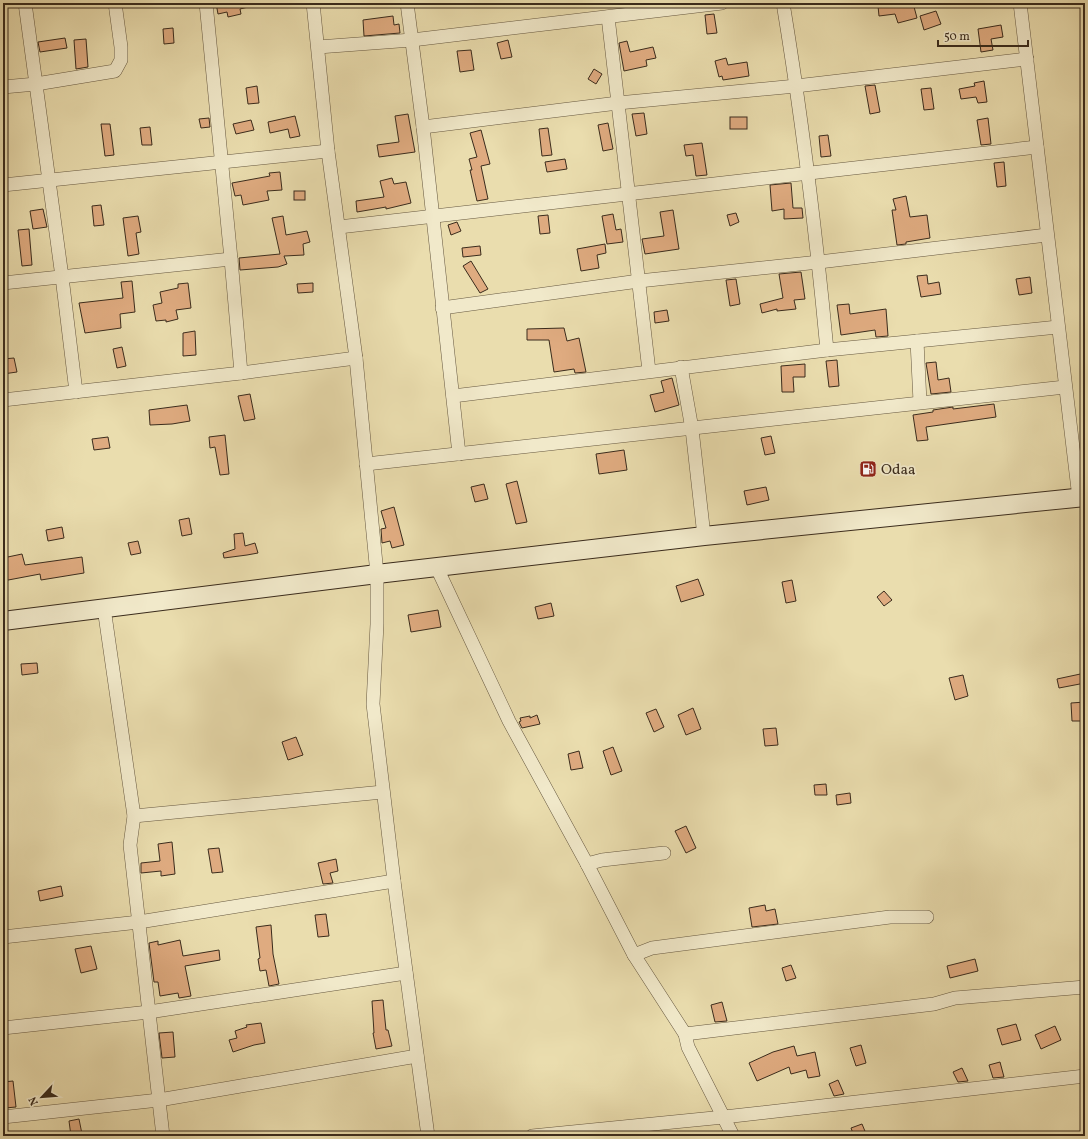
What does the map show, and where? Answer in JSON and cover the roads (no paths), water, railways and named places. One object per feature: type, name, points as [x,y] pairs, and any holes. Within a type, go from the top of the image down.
[{"type":"main road","points":[[3,621],[377,574],[704,536],[1082,498]]},
{"type":"street","points":[[25,3],[76,392]]},
{"type":"street","points":[[3,87],[36,84],[115,71],[121,60],[121,47],[115,3]]},
{"type":"street","points":[[206,3],[241,373]]},
{"type":"street","points":[[313,3],[328,151],[356,358],[377,574],[377,624],[373,704],[394,881],[428,1136]]},
{"type":"street","points":[[407,3],[459,454]]},
{"type":"street","points":[[318,47],[412,40],[722,3]]},
{"type":"street","points":[[783,3],[808,172],[819,262],[827,350]]},
{"type":"street","points":[[1020,3],[1065,387],[1082,498]]},
{"type":"street","points":[[608,17],[649,370]]},
{"type":"street","points":[[422,127],[618,103],[796,86],[1027,59]]},
{"type":"street","points":[[339,227],[629,195],[808,172],[1037,147]]},
{"type":"street","points":[[3,185],[328,151]]},
{"type":"street","points":[[442,308],[639,281],[819,262],[1047,234]]},
{"type":"street","points":[[3,284],[231,259]]},
{"type":"street","points":[[453,396],[649,370],[827,350],[1058,327]]},
{"type":"street","points":[[917,341],[920,402]]},
{"type":"street","points":[[3,400],[241,373],[356,358]]},
{"type":"street","points":[[681,367],[692,429],[704,536]]},
{"type":"street","points":[[366,464],[1065,387]]},
{"type":"street","points":[[437,568],[509,721],[587,864],[634,955],[686,1034],[688,1047],[733,1136]]},
{"type":"street","points":[[104,608],[134,816],[130,845],[163,1136]]},
{"type":"street","points":[[134,816],[383,792]]},
{"type":"street","points":[[587,864],[602,860],[664,853]]},
{"type":"street","points":[[3,937],[139,922],[394,881]]},
{"type":"street","points":[[634,955],[652,948],[890,917],[927,917]]},
{"type":"street","points":[[3,1028],[149,1012],[406,973]]},
{"type":"street","points":[[686,1034],[934,1004],[955,998],[1085,987]]},
{"type":"street","points":[[3,1117],[159,1100],[417,1056]]},
{"type":"street","points":[[532,1136],[724,1117],[1085,1076]]},
{"type":"place","name":"Odaa","points":[[868,469]]}]
